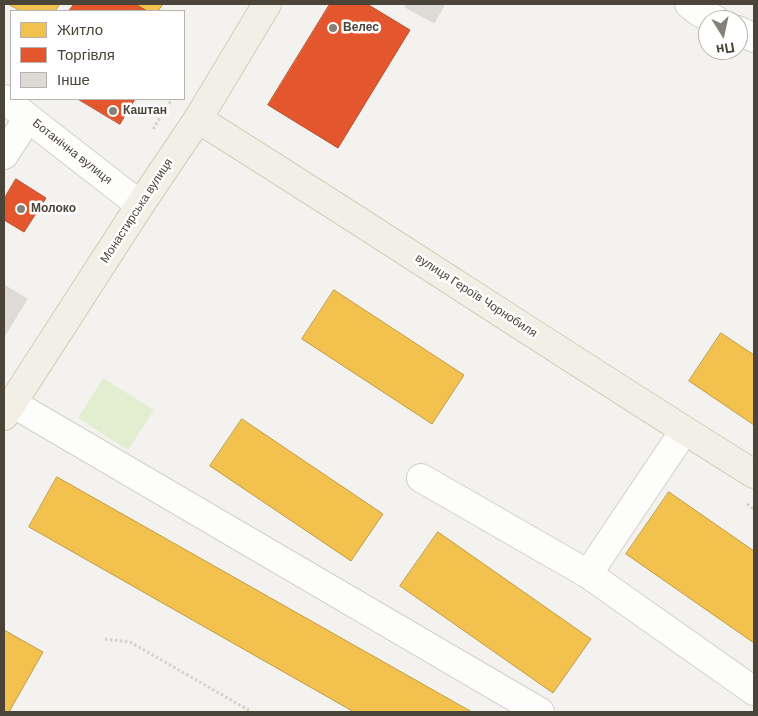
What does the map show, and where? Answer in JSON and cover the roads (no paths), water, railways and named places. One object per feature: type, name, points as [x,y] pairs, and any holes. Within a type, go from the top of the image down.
[{"type":"main road","name":"Монастирська вулиця","points":[[8,409],[140,204],[198,119],[267,4]]},
{"type":"main road","name":"вулиця Героїв Чорнобиля","points":[[198,119],[754,474]]},
{"type":"street","name":"Ботанічна вулиця","points":[[4,100],[140,204]]},
{"type":"street","points":[[4,155],[28,118]]},
{"type":"street","points":[[8,409],[540,712]]},
{"type":"street","points":[[588,574],[684,431]]},
{"type":"street","points":[[421,478],[588,574],[754,691]]},
{"type":"place","name":"Велес","points":[[333,28]]},
{"type":"place","name":"Каштан","points":[[113,111]]},
{"type":"place","name":"Молоко","points":[[21,209]]}]
